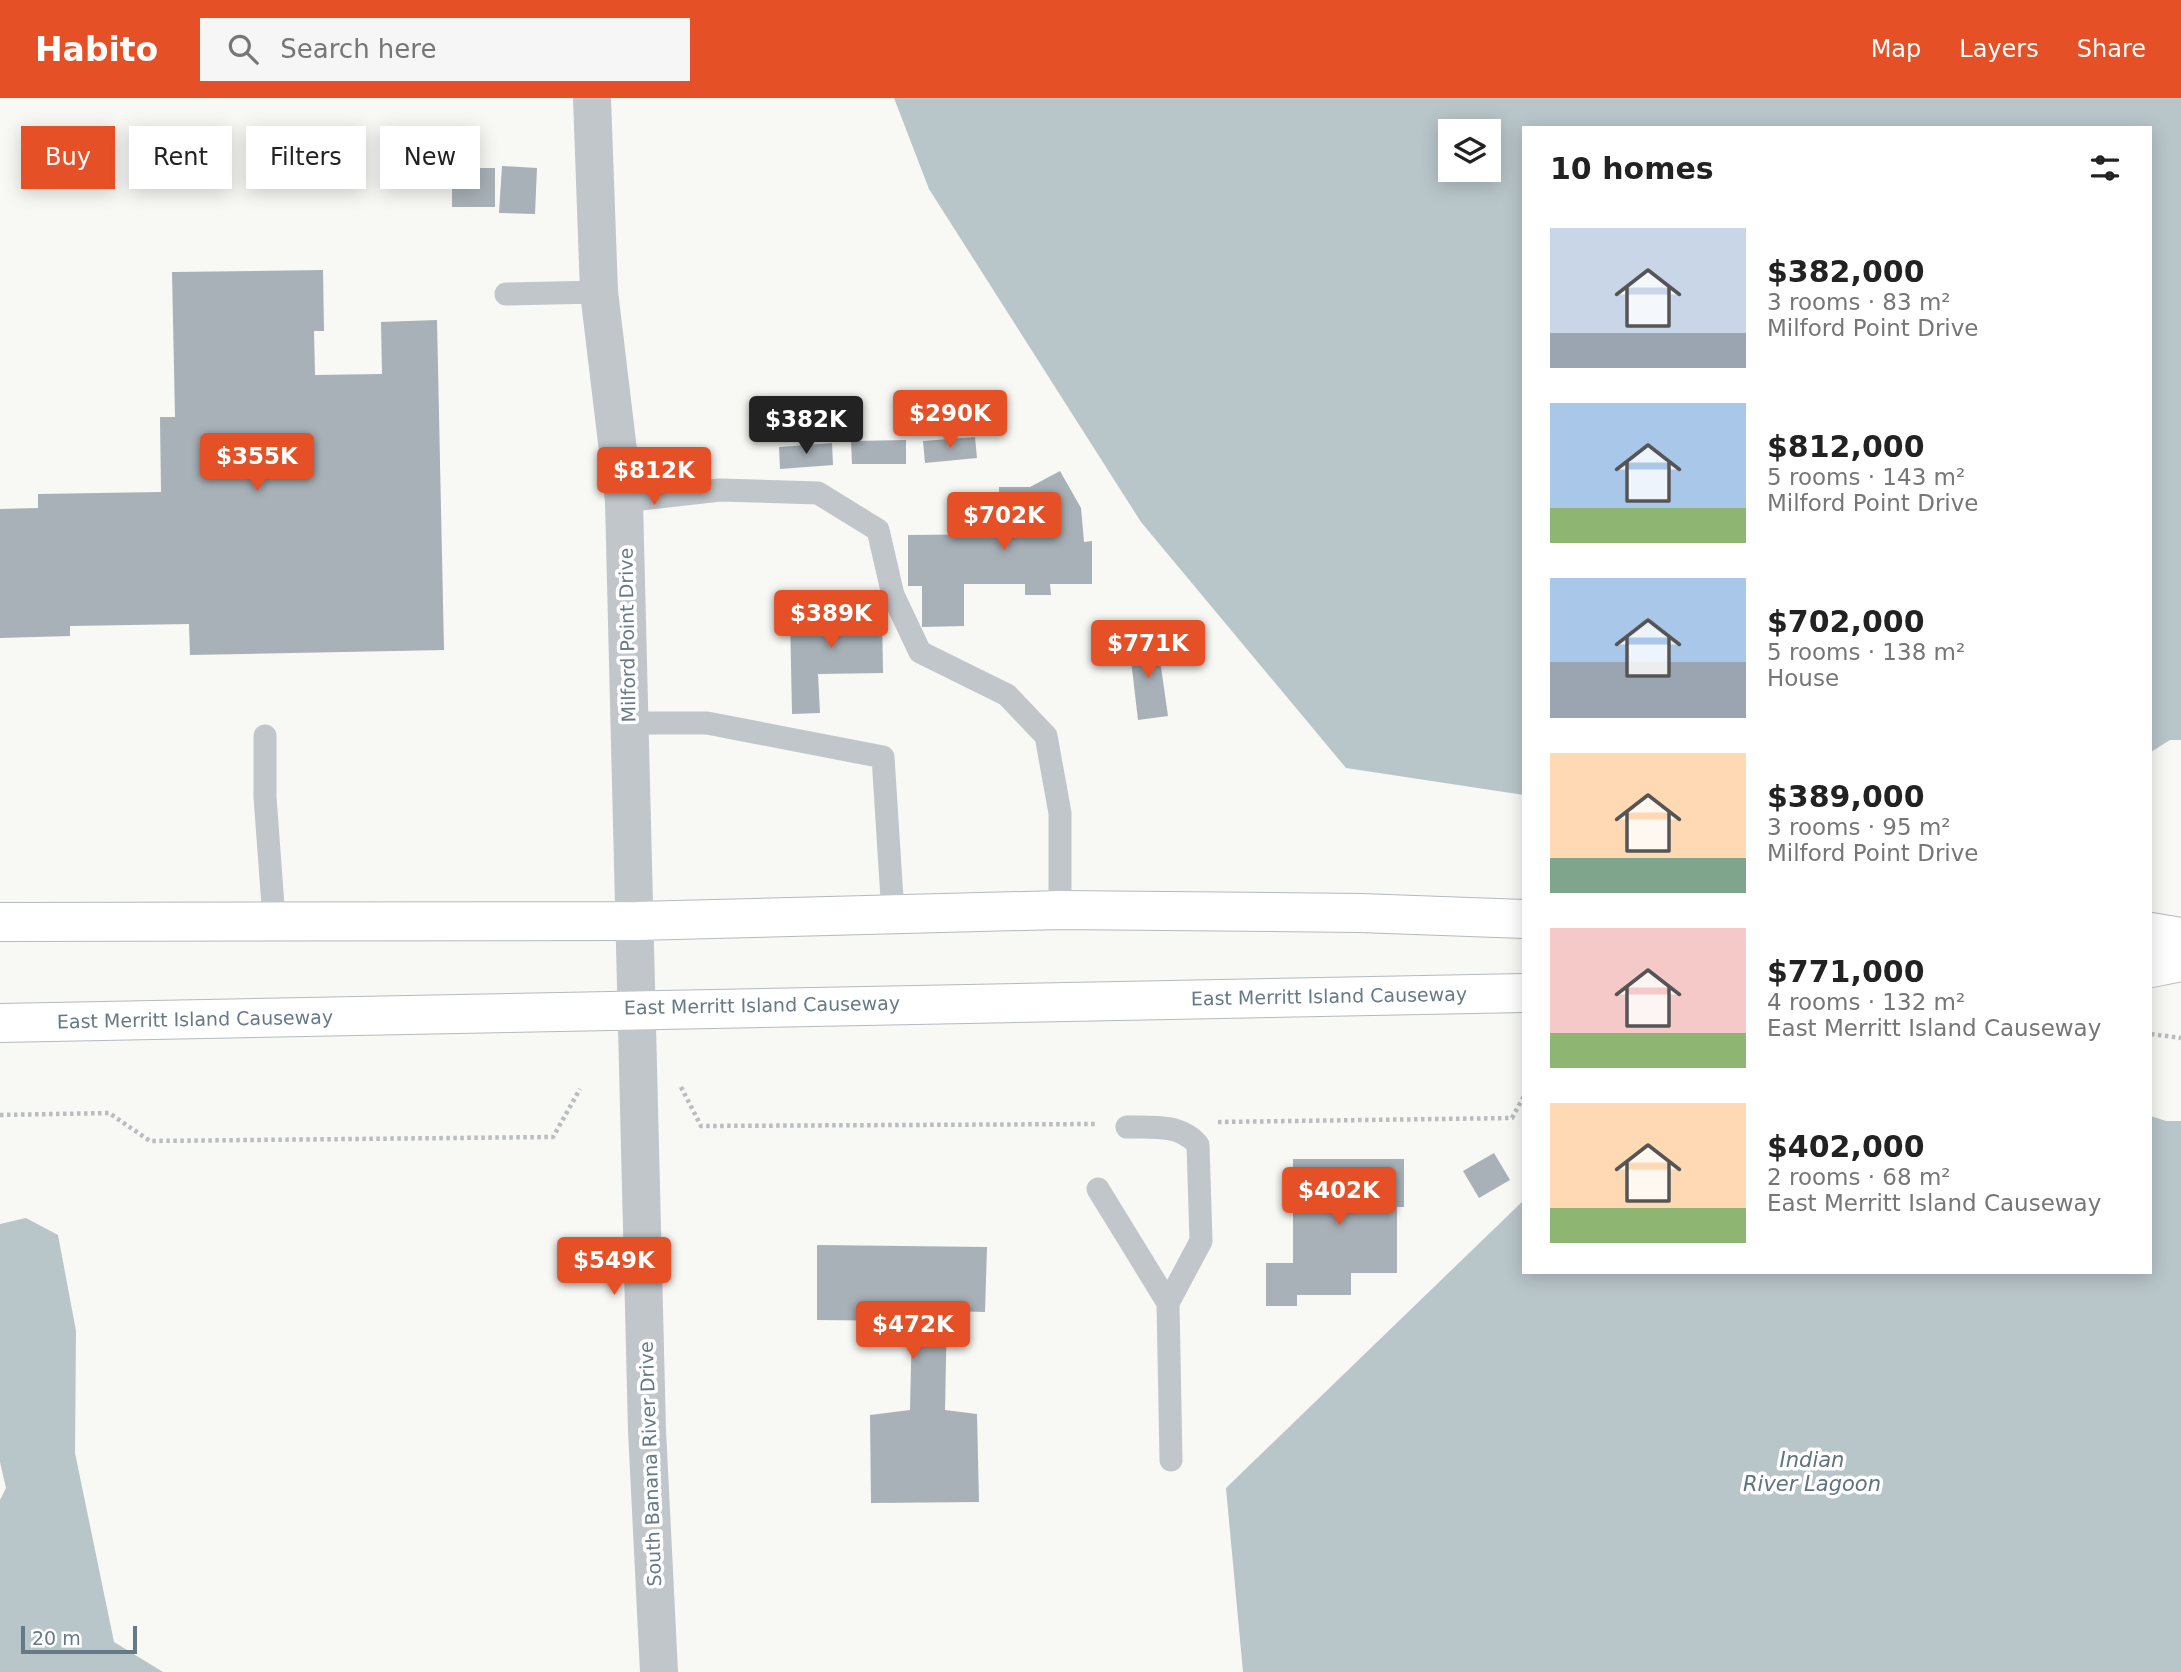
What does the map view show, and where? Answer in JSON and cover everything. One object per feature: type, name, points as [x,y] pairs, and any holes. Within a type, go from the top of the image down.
[{"type":"main road","points":[[0,922],[274,919],[636,920],[1060,910],[1360,913],[1522,919]]},
{"type":"main road","points":[[2152,932],[2181,937]]},
{"type":"main road","points":[[2152,968],[2181,962]]},
{"type":"main road","name":"East Merritt Island Causeway","points":[[0,1023],[418,1015],[637,1007],[1522,993]]},
{"type":"street","name":"Milford Point Drive","points":[[592,98],[599,292],[624,501],[636,920]]},
{"type":"street","name":"South Banana River Drive","points":[[636,920],[647,1430],[659,1672]]},
{"type":"lane","points":[[506,294],[599,292]]},
{"type":"lane","points":[[624,501],[720,491],[818,493],[877,530],[893,595],[920,652],[1007,695],[1046,736],[1060,813],[1060,910]]},
{"type":"lane","points":[[629,723],[707,723],[883,757],[893,914]]},
{"type":"lane","points":[[265,736],[265,797],[274,919]]},
{"type":"lane","points":[[1127,1127],[1161,1127],[1189,1134],[1198,1145],[1201,1241],[1168,1303],[1171,1460]]},
{"type":"lane","points":[[1098,1189],[1168,1303]]},
{"type":"path","points":[[2152,1034],[2181,1038]]},
{"type":"path","points":[[0,1115],[109,1113],[150,1141],[553,1137],[580,1089]]},
{"type":"water","points":[[894,98],[2181,98],[2181,740],[2170,740],[2152,751],[2152,126],[1522,126],[1522,795],[1346,768],[1141,522],[929,189]]},
{"type":"water","name":"Indian River Lagoon","points":[[2152,1116],[2166,1121],[2181,1121],[2181,1672],[1243,1672],[1226,1488],[1522,1202],[1522,1274],[2152,1274]]},
{"type":"water","points":[[26,1218],[58,1235],[76,1331],[75,1453],[114,1642],[163,1672],[0,1672],[0,1500],[6,1488],[0,1462],[0,1224]]},
{"type":"building","points":[[502,166],[537,168],[535,214],[499,213]]},
{"type":"building","points":[[480,168],[495,168],[495,207],[452,207],[452,189],[480,189]]},
{"type":"building","points":[[323,270],[324,331],[314,331],[315,375],[382,374],[381,322],[437,320],[444,650],[190,655],[189,624],[70,626],[70,636],[0,638],[0,509],[38,508],[38,494],[161,492],[160,417],[175,417],[172,272]]},
{"type":"building","points":[[975,437],[977,458],[925,463],[923,441]]},
{"type":"building","points":[[906,440],[906,464],[852,464],[851,441]]},
{"type":"building","points":[[832,443],[833,465],[780,469],[779,447]]},
{"type":"building","points":[[1060,471],[1081,508],[1084,542],[1092,541],[1092,584],[1050,584],[1051,595],[1025,595],[1025,584],[964,584],[964,626],[922,627],[922,586],[908,586],[908,535],[999,534],[999,487],[1030,487]]},
{"type":"building","points":[[818,594],[838,594],[839,616],[882,615],[883,673],[818,674],[820,713],[792,714],[790,616],[819,616]]},
{"type":"building","points":[[1157,639],[1168,716],[1138,720],[1129,643]]},
{"type":"building","points":[[1494,1153],[1510,1180],[1479,1198],[1463,1171]]},
{"type":"building","points":[[1293,1159],[1404,1159],[1404,1207],[1397,1207],[1397,1273],[1351,1273],[1351,1295],[1297,1295],[1297,1306],[1266,1306],[1266,1263],[1293,1263]]},
{"type":"building","points":[[817,1245],[987,1247],[985,1312],[947,1311],[945,1410],[977,1414],[979,1502],[871,1503],[870,1415],[910,1410],[912,1321],[817,1320]]}]
